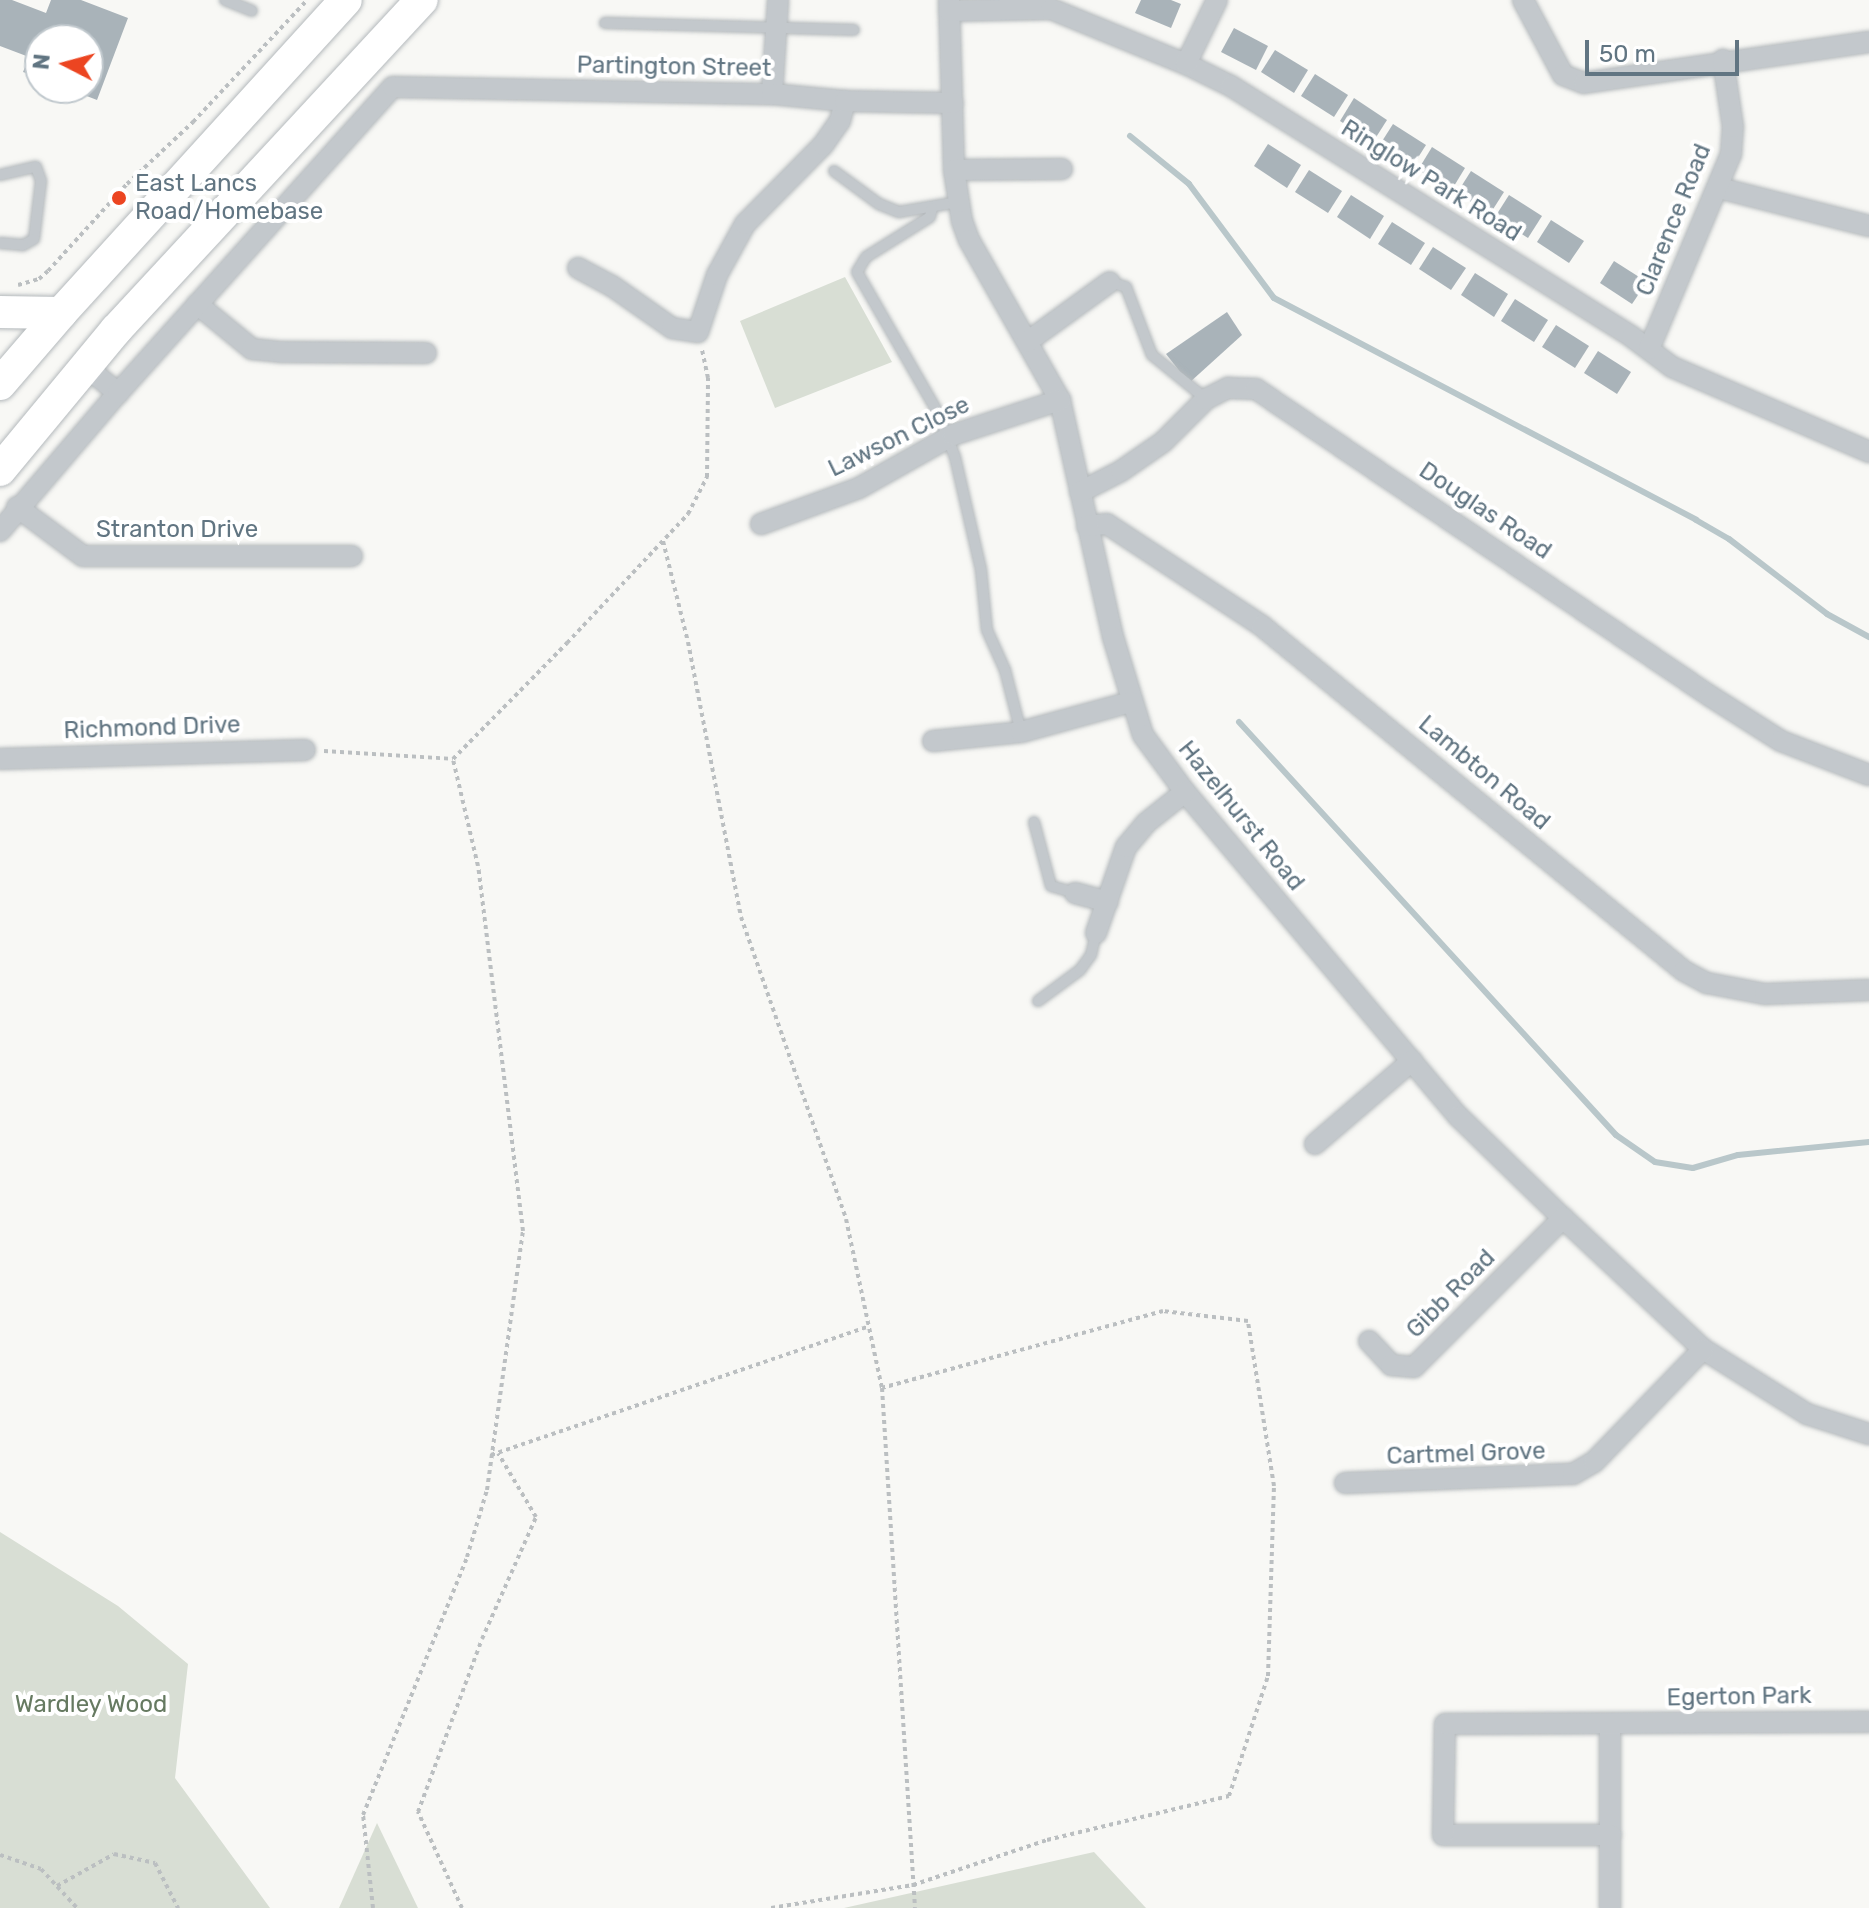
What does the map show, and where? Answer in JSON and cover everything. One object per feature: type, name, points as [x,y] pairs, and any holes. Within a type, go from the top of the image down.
[{"type":"highway","points":[[0,384],[346,0]]},
{"type":"highway","points":[[0,470],[85,366],[422,0]]},
{"type":"highway","points":[[6,299],[61,313]]},
{"type":"street","points":[[772,94],[778,0]]},
{"type":"street","points":[[1186,64],[1217,0]]},
{"type":"street","points":[[1523,0],[1563,75],[1584,83],[1723,60],[1869,42]]},
{"type":"street","name":"Ringlow Park Road","points":[[949,6],[1051,9],[1186,64],[1231,86],[1649,349],[1672,367],[1869,452]]},
{"type":"street","name":"Hazelhurst Road","points":[[949,6],[954,170],[958,202],[969,240],[1060,400],[1087,526],[1131,702],[1143,735],[1185,792],[1459,1117],[1563,1218],[1703,1349],[1807,1414],[1869,1434]]},
{"type":"street","name":"Clarence Road","points":[[1649,349],[1719,188],[1733,140],[1723,60]]},
{"type":"street","name":"Partington Street","points":[[197,304],[393,87],[772,94],[845,101],[953,103]]},
{"type":"street","points":[[578,268],[621,280],[672,328],[698,332],[717,275],[745,224],[823,145],[840,121],[845,101]]},
{"type":"street","points":[[954,170],[1062,169]]},
{"type":"street","points":[[1719,188],[1869,226]]},
{"type":"street","points":[[1027,342],[1110,282]]},
{"type":"street","points":[[0,531],[17,507],[197,304],[252,349],[426,353]]},
{"type":"street","points":[[85,366],[118,393]]},
{"type":"street","name":"Douglas Road","points":[[1080,492],[1121,471],[1163,442],[1206,399],[1241,386],[1269,395],[1722,704],[1781,741],[1869,775]]},
{"type":"street","name":"Lawson Close","points":[[761,524],[859,488],[948,438],[1060,400]]},
{"type":"street","name":"Stranton Drive","points":[[17,507],[83,556],[352,556]]},
{"type":"street","name":"Lambton Road","points":[[1087,526],[1107,524],[1262,626],[1684,971],[1707,983],[1765,994],[1869,990]]},
{"type":"street","points":[[933,741],[1021,732],[1131,702]]},
{"type":"street","name":"Richmond Drive","points":[[0,759],[305,750]]},
{"type":"street","points":[[1096,933],[1126,847],[1146,823],[1185,792]]},
{"type":"street","points":[[1075,893],[1108,902]]},
{"type":"street","points":[[1315,1144],[1412,1061]]},
{"type":"street","name":"Gibb Road","points":[[1369,1341],[1391,1365],[1414,1367],[1563,1218]]},
{"type":"street","name":"Cartmel Grove","points":[[1345,1483],[1370,1491],[1573,1474],[1594,1462],[1703,1349]]},
{"type":"street","name":"Egerton Park","points":[[1611,1835],[1443,1835],[1445,1724],[1869,1722]]},
{"type":"street","points":[[1610,1724],[1610,1908]]},
{"type":"lane","points":[[225,0],[252,11]]},
{"type":"lane","points":[[605,23],[854,30]]},
{"type":"lane","points":[[0,175],[36,167],[41,181],[34,239],[23,245],[0,243]]},
{"type":"lane","points":[[834,171],[884,207],[899,212],[958,202]]},
{"type":"lane","points":[[932,208],[930,217],[866,257],[857,272],[938,413],[948,438],[981,570],[987,630],[1005,670],[1021,732]]},
{"type":"lane","points":[[1110,282],[1126,287],[1152,355],[1206,399]]},
{"type":"lane","points":[[1034,822],[1051,886],[1075,893]]},
{"type":"lane","points":[[1038,1001],[1080,970],[1091,955],[1096,933]]},
{"type":"path","points":[[6,299],[48,271],[127,184],[193,122],[307,0]]},
{"type":"path","points":[[305,750],[453,759],[663,541],[688,514],[707,477],[708,378],[698,332]]},
{"type":"path","points":[[663,541],[688,642],[741,917],[846,1219],[882,1388],[915,1908]]},
{"type":"path","points":[[373,1908],[363,1815],[467,1557],[487,1490],[523,1231],[478,866],[453,759]]},
{"type":"path","points":[[771,1908],[913,1885],[1047,1840],[1229,1796],[1268,1676],[1274,1486],[1248,1321],[1163,1311],[882,1388]]},
{"type":"path","points":[[491,1455],[869,1326]]},
{"type":"path","points":[[462,1908],[418,1812],[482,1639],[536,1517],[498,1453]]},
{"type":"path","points":[[57,1886],[114,1854],[155,1863],[178,1908]]},
{"type":"path","points":[[0,1855],[41,1869],[77,1908]]},
{"type":"green space","points":[[845,277],[892,362],[775,408],[740,321]]},
{"type":"green space","name":"Wardley Wood","points":[[0,1532],[118,1606],[188,1664],[175,1778],[270,1908],[0,1908]]},
{"type":"green space","points":[[377,1823],[418,1908],[339,1908]]},
{"type":"green space","points":[[1094,1852],[1146,1908],[844,1908]]},
{"type":"building","points":[[0,0],[12,0],[46,13],[51,0],[81,0],[128,18],[104,81],[104,24],[24,24],[24,55],[0,46]]},
{"type":"building","points":[[1141,0],[1171,0],[1181,4],[1171,28],[1135,13]]},
{"type":"building","points":[[1234,28],[1268,46],[1256,70],[1221,52]]},
{"type":"building","points":[[1275,50],[1308,70],[1294,93],[1261,72]]},
{"type":"building","points":[[1315,74],[1348,95],[1334,117],[1301,96]]},
{"type":"building","points":[[1354,98],[1387,120],[1373,142],[1340,121]]},
{"type":"building","points":[[1393,124],[1426,145],[1412,167],[1379,146]]},
{"type":"building","points":[[1268,144],[1301,165],[1287,188],[1254,166]]},
{"type":"building","points":[[1432,147],[1465,168],[1451,191],[1418,170]]},
{"type":"building","points":[[1309,170],[1342,191],[1328,213],[1295,192]]},
{"type":"building","points":[[1471,171],[1504,192],[1490,214],[1457,193]]},
{"type":"building","points":[[1351,195],[1384,216],[1370,239],[1337,217]]},
{"type":"building","points":[[1509,195],[1542,216],[1528,238],[1495,217]]},
{"type":"building","points":[[1551,220],[1584,241],[1569,263],[1537,242]]},
{"type":"building","points":[[1392,222],[1425,243],[1411,265],[1378,244]]},
{"type":"building","points":[[1433,247],[1466,268],[1451,290],[1419,269]]},
{"type":"building","points":[[1614,261],[1647,282],[1632,304],[1600,283]]},
{"type":"building","points":[[1475,273],[1508,294],[1494,317],[1461,295]]},
{"type":"building","points":[[1515,299],[1548,320],[1534,342],[1501,321]]},
{"type":"building","points":[[1227,312],[1242,335],[1189,383],[1166,354]]},
{"type":"building","points":[[1556,325],[1589,346],[1575,368],[1542,347]]},
{"type":"building","points":[[1598,351],[1631,372],[1617,394],[1584,373]]},
{"type":"waterway","points":[[1130,136],[1189,184],[1274,298],[1696,520],[1729,539],[1827,614],[1869,637]]},
{"type":"waterway","points":[[1239,722],[1616,1135],[1655,1162],[1693,1168],[1738,1155],[1869,1142]]},
{"type":"place","name":"East Lancs Road/Homebase","points":[[119,198]]}]
